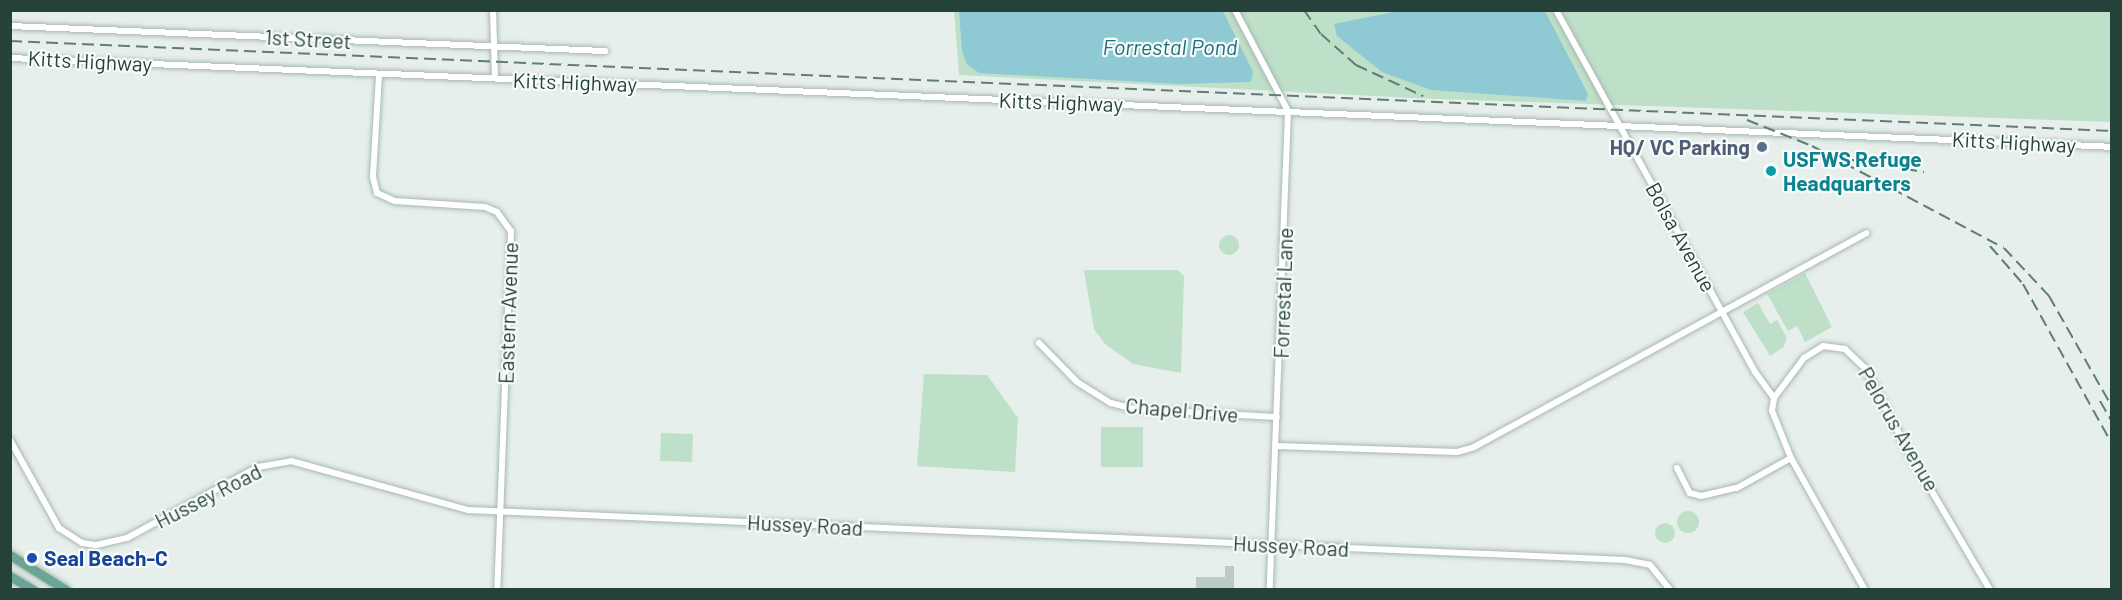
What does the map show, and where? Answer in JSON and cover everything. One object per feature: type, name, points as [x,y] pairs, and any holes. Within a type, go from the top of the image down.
[{"type":"main road","points":[[10,555],[66,590]]},
{"type":"main road","points":[[10,576],[33,590]]},
{"type":"street","points":[[493,10],[495,78]]},
{"type":"street","name":"Forrestal Lane","points":[[1235,10],[1288,111],[1270,590]]},
{"type":"street","name":"Bolsa Avenue","points":[[1556,10],[1722,314],[1774,398]]},
{"type":"street","name":"1st Street","points":[[10,26],[605,51]]},
{"type":"street","name":"Kitts Highway","points":[[10,58],[2112,147]]},
{"type":"street","name":"Eastern Avenue","points":[[379,75],[373,177],[377,193],[395,201],[485,207],[497,212],[511,231],[497,590]]},
{"type":"street","points":[[1276,446],[1457,452],[1488,441],[1866,233]]},
{"type":"street","name":"Chapel Drive","points":[[1039,343],[1077,382],[1111,403],[1132,409],[1277,417]]},
{"type":"street","name":"Pelorus Avenue","points":[[1774,398],[1817,348],[1835,346],[1853,354],[1990,590]]},
{"type":"street","points":[[1774,398],[1777,429],[1865,590]]},
{"type":"street","name":"Hussey Road","points":[[10,440],[59,528],[82,543],[127,538],[258,467],[291,461],[446,504],[500,512],[1638,561],[1659,571],[1670,590]]},
{"type":"street","points":[[1677,468],[1690,493],[1701,496],[1737,488],[1791,458]]},
{"type":"green space","points":[[954,11],[2111,11],[2111,122],[1413,98],[959,75]]},
{"type":"green space","points":[[1225,235],[1233,235],[1239,241],[1239,249],[1233,255],[1225,255],[1219,249],[1219,241]]},
{"type":"green space","points":[[1084,270],[1178,270],[1184,276],[1181,373],[1133,364],[1105,344],[1094,329]]},
{"type":"green space","points":[[1805,273],[1832,327],[1805,342],[1797,326],[1788,331],[1767,294]]},
{"type":"green space","points":[[1758,303],[1770,324],[1777,320],[1787,338],[1783,348],[1770,356],[1743,312]]},
{"type":"green space","points":[[924,374],[987,375],[1018,418],[1015,472],[917,466]]},
{"type":"green space","points":[[1101,427],[1143,427],[1143,467],[1101,467]]},
{"type":"green space","points":[[661,433],[693,434],[692,462],[660,461]]},
{"type":"green space","points":[[1688,511],[1698,518],[1699,522],[1692,532],[1688,533],[1678,526],[1677,522],[1684,512]]},
{"type":"green space","points":[[1665,523],[1672,526],[1675,533],[1672,540],[1665,543],[1658,540],[1655,533],[1658,526]]},
{"type":"water","name":"Forrestal Pond","points":[[959,11],[1223,11],[1253,72],[1251,82],[1180,84],[979,73],[967,64],[962,51]]},
{"type":"water","points":[[1398,11],[1545,11],[1588,94],[1586,101],[1431,90],[1382,72],[1337,36],[1334,24]]},
{"type":"building","points":[[1225,566],[1234,566],[1234,590],[1196,590],[1196,577],[1225,577]]},
{"type":"railway","points":[[1304,10],[1321,34],[1356,65],[1423,96]]},
{"type":"railway","points":[[10,41],[2112,131]]},
{"type":"railway","points":[[1747,120],[1812,146],[2004,248],[2049,296],[2112,407]]},
{"type":"railway","points":[[1852,160],[1924,172]]},
{"type":"railway","points":[[1990,246],[2023,284],[2112,444]]},
{"type":"railway","points":[[2100,401],[2112,422]]},
{"type":"place","name":"HQ/ VC Parking","points":[[1762,147]]},
{"type":"place","name":"USFWS Refuge Headquarters","points":[[1771,171]]},
{"type":"place","name":"Seal Beach-C","points":[[32,558]]}]
